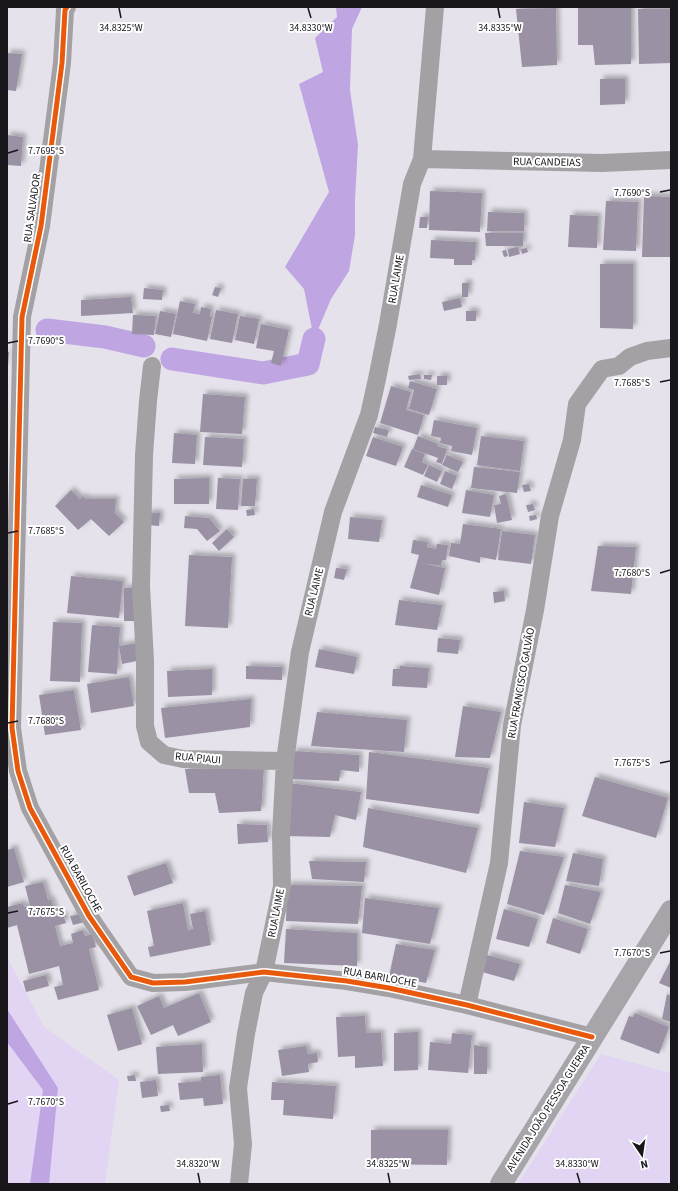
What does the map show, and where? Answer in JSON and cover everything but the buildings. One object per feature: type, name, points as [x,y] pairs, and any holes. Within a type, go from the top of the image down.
[{"type":"main road","name":"AVENIDA JOÃO PESSOA GUERRA","points":[[501,1184],[671,911]]},
{"type":"street","name":"RUA SALVADOR","points":[[15,315],[41,226],[62,62],[65,10],[67,7]]},
{"type":"street","name":"RUA LAIME","points":[[239,1184],[242,1144],[238,1088],[254,993],[264,972],[282,886],[281,834],[285,761],[300,652],[333,512],[369,415],[388,324],[412,184],[422,159],[435,7]]},
{"type":"street","name":"RUA CANDEIAS","points":[[422,159],[602,163],[671,160]]},
{"type":"street","name":"RUA BARILOCHE","points":[[15,315],[12,728],[18,771],[30,808],[89,916],[131,977],[153,983],[185,982],[264,972],[347,981],[389,988],[467,1005],[592,1037]]},
{"type":"street","name":"RUA FRANCISCO GALVÃO","points":[[467,1005],[499,864],[512,725],[535,610],[550,516],[572,440],[577,404],[602,369],[619,366],[630,357],[647,351],[671,348]]},
{"type":"street","name":"RUA PIAUI","points":[[152,366],[144,455],[140,586],[145,661],[145,726],[149,742],[164,755],[183,759],[285,761]]},
{"type":"shaded area","points":[[336,7],[362,7],[352,29],[350,90],[358,145],[355,235],[349,271],[331,299],[314,339],[304,289],[285,267],[329,192],[299,84],[323,72],[315,38],[337,17]]},
{"type":"shaded area","points":[[7,957],[44,1027],[119,1080],[105,1184],[7,1184]]},
{"type":"shaded area","points":[[7,1009],[58,1088],[49,1184],[30,1184],[43,1090],[7,1042]]},
{"type":"shaded area","points":[[601,1054],[671,1073],[671,1184],[518,1184]]},
{"type":"waterway","points":[[47,330],[105,337],[144,346]]},
{"type":"waterway","points":[[172,359],[263,373],[308,364],[314,339]]},
{"type":"cycle path","points":[[67,7],[65,10],[62,63],[41,226],[22,317],[12,728],[18,771],[30,808],[89,916],[131,977],[153,983],[185,982],[264,972],[347,981],[389,988],[467,1005],[592,1037]]}]
